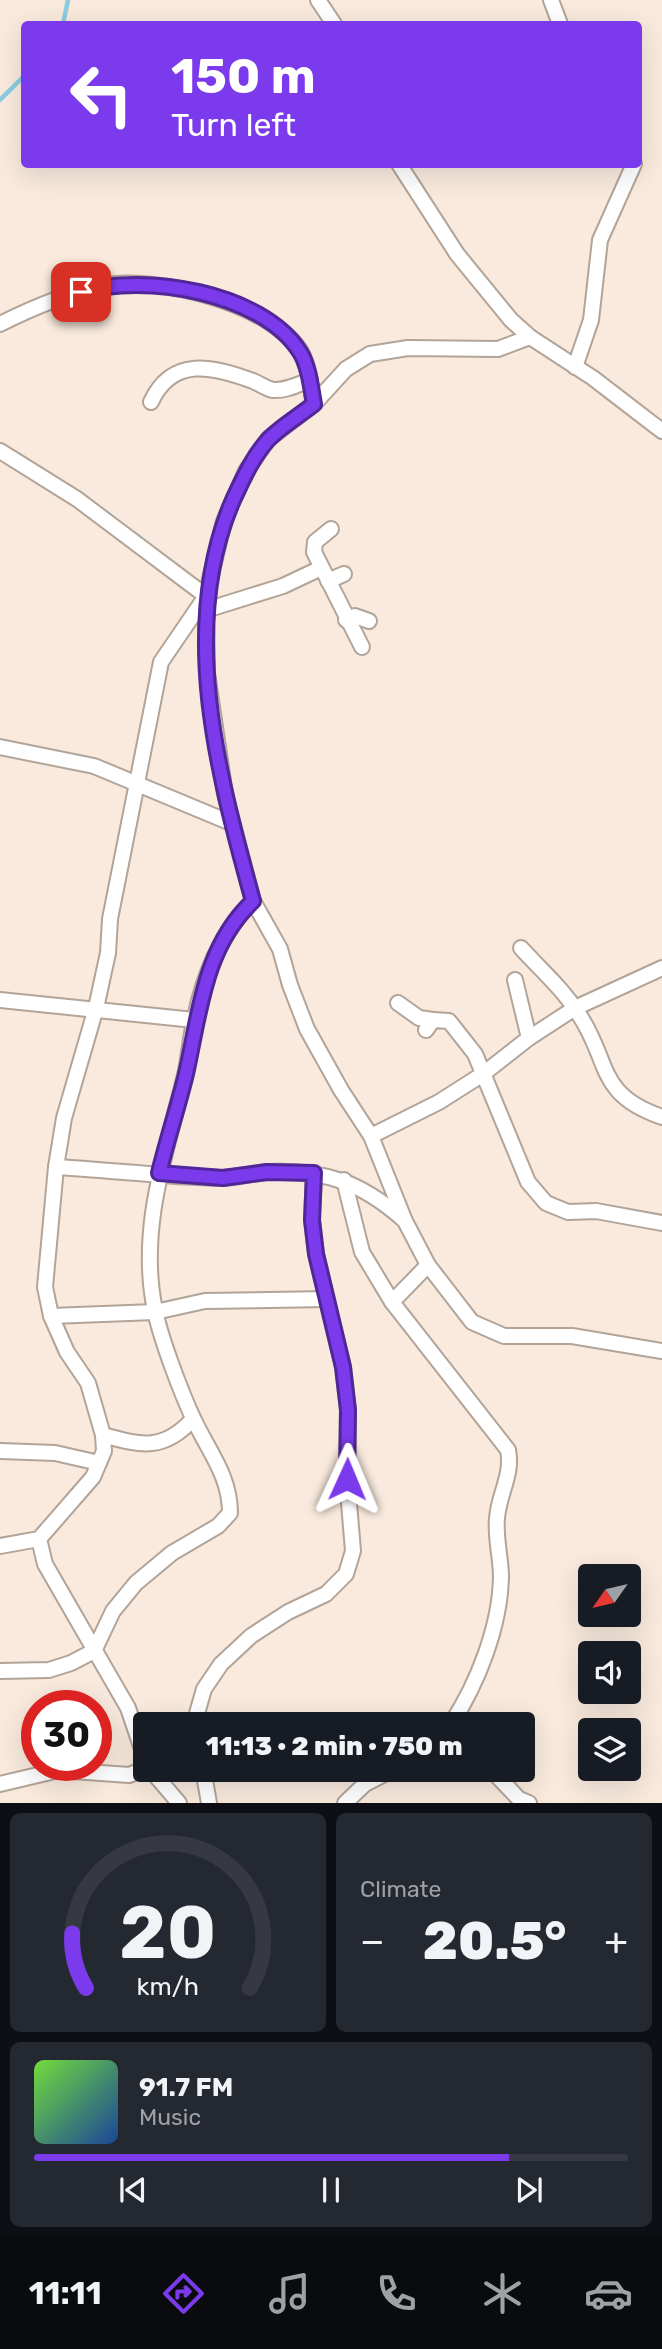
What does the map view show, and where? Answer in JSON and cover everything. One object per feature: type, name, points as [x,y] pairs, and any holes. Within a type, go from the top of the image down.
[{"type":"street","points":[[318,0],[332,21]]},
{"type":"street","points":[[551,0],[560,21]]},
{"type":"street","points":[[402,168],[475,279],[530,338],[575,367],[662,431]]},
{"type":"street","points":[[575,367],[591,320],[600,240],[632,168]]},
{"type":"street","points":[[0,324],[38,305],[103,286],[156,286],[215,295],[246,309],[281,330],[301,353],[314,404]]},
{"type":"street","points":[[530,338],[498,349],[408,348],[370,354],[346,369],[314,404],[268,439],[246,471],[224,521],[206,603],[207,673],[231,824],[253,901],[280,949],[290,985],[307,1028],[341,1090],[371,1136],[405,1221],[428,1265],[472,1322],[504,1336],[572,1336],[662,1351]]},
{"type":"street","points":[[150,402],[157,389],[169,377],[189,367],[251,380],[272,390],[286,389],[310,380]]},
{"type":"street","points":[[0,450],[77,499],[206,603]]},
{"type":"street","points":[[331,529],[315,542],[314,551],[362,648]]},
{"type":"street","points":[[0,1546],[39,1539],[93,1476],[104,1451],[103,1435],[88,1383],[68,1352],[51,1315],[45,1287],[56,1167],[64,1118],[96,1008],[136,781],[161,662],[206,603],[283,586],[321,568]]},
{"type":"street","points":[[328,581],[344,574]]},
{"type":"street","points":[[346,620],[355,616],[369,621]]},
{"type":"street","points":[[0,747],[55,756],[136,781],[231,824]]},
{"type":"street","points":[[0,1671],[49,1670],[94,1651],[113,1611],[136,1583],[172,1553],[219,1527],[230,1513],[230,1493],[221,1467],[193,1419],[155,1312],[148,1257],[159,1173],[186,1073],[194,1020],[219,947],[238,915],[253,901]]},
{"type":"street","points":[[521,948],[550,974],[575,1008],[617,1091],[635,1107],[662,1117]]},
{"type":"street","points":[[371,1136],[439,1102],[575,1008],[662,968]]},
{"type":"street","points":[[515,980],[529,1038]]},
{"type":"street","points":[[0,1000],[194,1020]]},
{"type":"street","points":[[398,1003],[429,1025],[449,1021],[459,1032],[475,1054],[528,1182],[545,1203],[568,1212],[596,1211],[662,1223]]},
{"type":"street","points":[[56,1167],[223,1178],[267,1172],[314,1173],[344,1180],[377,1196],[405,1221]]},
{"type":"street","points":[[197,1712],[204,1689],[221,1664],[251,1636],[288,1612],[326,1594],[346,1574],[353,1551],[347,1479],[348,1410],[343,1367],[312,1220],[314,1173]]},
{"type":"street","points":[[344,1180],[362,1252],[392,1302],[508,1450],[511,1467],[497,1518],[501,1575],[499,1617],[457,1712]]},
{"type":"street","points":[[392,1302],[428,1265]]},
{"type":"street","points":[[51,1315],[155,1312],[205,1301],[327,1299]]},
{"type":"street","points":[[103,1435],[127,1441],[161,1443],[177,1436],[193,1419]]},
{"type":"street","points":[[0,1451],[55,1453],[99,1463]]},
{"type":"street","points":[[39,1539],[45,1564],[128,1708],[133,1723]]},
{"type":"street","points":[[0,1784],[59,1770],[133,1774]]},
{"type":"street","points":[[160,1782],[179,1803]]},
{"type":"street","points":[[205,1782],[209,1803]]},
{"type":"street","points":[[345,1803],[369,1782]]},
{"type":"street","points":[[503,1782],[519,1799],[529,1803]]},
{"type":"waterway","points":[[64,21],[68,0]]},
{"type":"waterway","points":[[0,100],[21,79]]},
{"type":"route","points":[[81,292],[103,286],[156,286],[215,295],[246,309],[281,330],[301,353],[310,380],[314,404],[268,439],[246,471],[224,521],[206,596],[207,673],[225,794],[253,901],[238,915],[219,947],[194,1020],[186,1073],[159,1173],[223,1178],[267,1172],[314,1173],[312,1220],[316,1254],[343,1367],[348,1410],[347,1479]]}]
